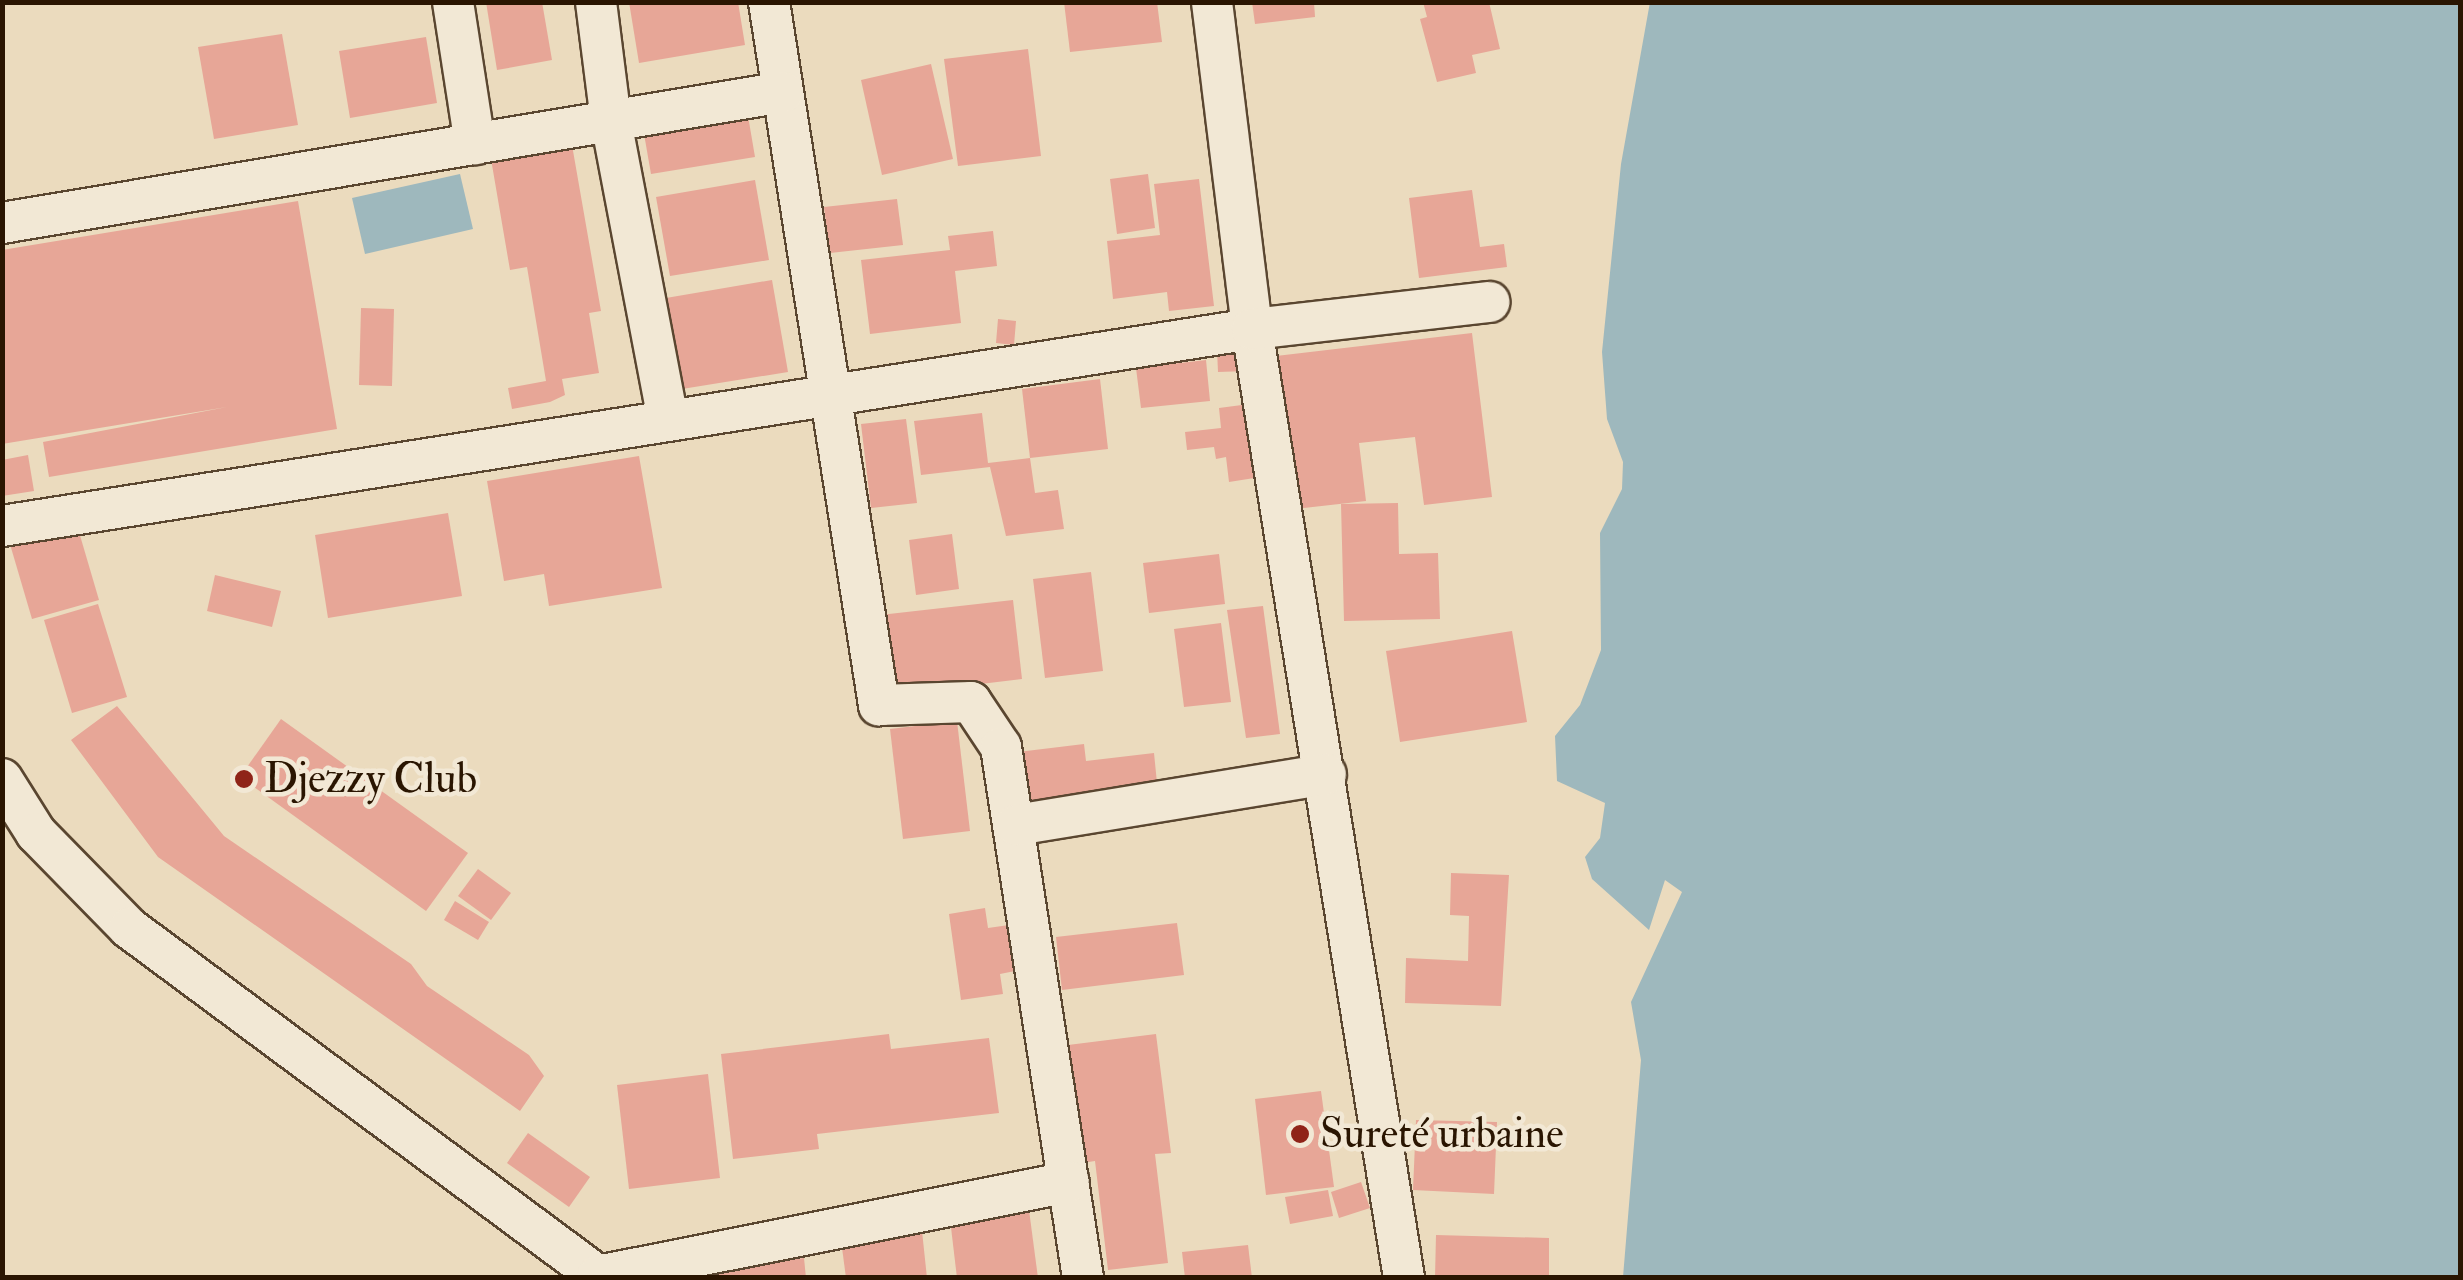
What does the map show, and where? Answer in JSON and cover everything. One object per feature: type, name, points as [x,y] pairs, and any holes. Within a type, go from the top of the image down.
[{"type":"street","points":[[453,2],[476,144]]},
{"type":"street","points":[[596,2],[610,121],[668,421]]},
{"type":"street","points":[[769,2],[826,396],[878,705],[970,702],[1001,747],[1083,1278]]},
{"type":"street","points":[[1212,2],[1252,329],[1404,1278]]},
{"type":"street","points":[[2,223],[783,92]]},
{"type":"street","points":[[2,526],[1252,329],[1489,302]]},
{"type":"street","points":[[1016,825],[1326,774]]},
{"type":"street","points":[[2,780],[36,834],[129,928],[600,1276],[1069,1182]]},
{"type":"water","points":[[1650,2],[2460,3],[2460,1277],[1623,1277],[1641,1060],[1631,1002],[1682,892],[1665,880],[1649,930],[1592,879],[1585,857],[1600,838],[1605,803],[1557,781],[1555,736],[1580,705],[1601,650],[1600,533],[1622,489],[1623,462],[1607,419],[1602,352],[1621,164]]},
{"type":"water","points":[[460,174],[473,229],[365,254],[352,198]]},
{"type":"building","points":[[486,2],[542,2],[552,60],[497,70]]},
{"type":"building","points":[[629,2],[738,2],[745,45],[639,63]]},
{"type":"building","points":[[1064,2],[1157,2],[1162,42],[1070,52]]},
{"type":"building","points":[[1252,2],[1314,2],[1315,17],[1255,24]]},
{"type":"building","points":[[1423,2],[1489,2],[1500,49],[1472,55],[1476,73],[1437,82],[1420,19],[1427,17]]},
{"type":"building","points":[[282,34],[298,125],[214,139],[198,47]]},
{"type":"building","points":[[426,37],[437,103],[350,118],[339,51]]},
{"type":"building","points":[[1028,49],[1041,156],[958,166],[944,59]]},
{"type":"building","points":[[931,64],[953,159],[882,175],[861,80]]},
{"type":"building","points":[[747,110],[755,157],[651,174],[643,128]]},
{"type":"building","points":[[572,145],[601,311],[589,313],[599,373],[562,379],[565,395],[512,409],[508,388],[546,381],[527,267],[510,270],[491,159]]},
{"type":"building","points":[[1148,174],[1155,228],[1117,234],[1110,179]]},
{"type":"building","points":[[1199,179],[1214,306],[1169,311],[1167,292],[1113,299],[1107,241],[1160,235],[1154,184]]},
{"type":"building","points":[[755,180],[769,260],[670,276],[656,197]]},
{"type":"building","points":[[1472,190],[1480,247],[1504,244],[1507,267],[1419,278],[1409,198]]},
{"type":"building","points":[[897,199],[903,245],[830,253],[824,207]]},
{"type":"building","points":[[298,201],[337,429],[49,477],[43,442],[227,407],[2,444],[2,250]]},
{"type":"building","points":[[993,231],[997,266],[955,271],[961,323],[870,334],[861,260],[950,250],[948,236]]},
{"type":"building","points":[[772,280],[788,372],[682,389],[666,298]]},
{"type":"building","points":[[361,308],[394,309],[392,386],[359,385]]},
{"type":"building","points":[[998,319],[1016,321],[1014,345],[996,343]]},
{"type":"building","points":[[1472,333],[1492,497],[1424,505],[1415,437],[1359,443],[1366,501],[1295,509],[1276,356]]},
{"type":"building","points":[[1246,348],[1247,371],[1218,372],[1217,349]]},
{"type":"building","points":[[1206,360],[1210,401],[1141,408],[1136,368]]},
{"type":"building","points":[[1100,379],[1108,449],[1030,458],[1022,389]]},
{"type":"building","points":[[1257,403],[1267,476],[1229,482],[1226,457],[1216,459],[1214,447],[1187,450],[1185,432],[1221,428],[1219,408]]},
{"type":"building","points":[[982,413],[988,463],[1030,458],[1035,493],[1058,490],[1064,529],[1006,536],[990,467],[921,475],[914,421]]},
{"type":"building","points":[[906,419],[917,503],[871,508],[861,424]]},
{"type":"building","points":[[28,455],[34,491],[2,496],[2,460]]},
{"type":"building","points":[[639,456],[662,588],[549,606],[544,574],[504,581],[487,481]]},
{"type":"building","points":[[1398,503],[1399,554],[1438,553],[1440,619],[1344,621],[1341,504]]},
{"type":"building","points":[[448,513],[462,596],[328,618],[315,535]]},
{"type":"building","points":[[74,515],[99,600],[32,619],[7,534]]},
{"type":"building","points":[[952,534],[959,589],[916,595],[909,540]]},
{"type":"building","points":[[1219,554],[1225,604],[1149,613],[1143,563]]},
{"type":"building","points":[[1091,572],[1103,671],[1045,678],[1033,579]]},
{"type":"building","points":[[215,575],[281,591],[272,627],[207,611]]},
{"type":"building","points":[[1013,600],[1022,679],[889,695],[880,615]]},
{"type":"building","points":[[98,604],[127,697],[72,713],[44,620]]},
{"type":"building","points":[[1263,606],[1280,734],[1246,738],[1227,610]]},
{"type":"building","points":[[1221,623],[1231,702],[1184,707],[1174,629]]},
{"type":"building","points":[[1512,631],[1527,722],[1400,742],[1386,651]]},
{"type":"building","points":[[117,706],[224,836],[411,964],[427,986],[529,1055],[544,1076],[520,1111],[158,857],[71,740]]},
{"type":"building","points":[[281,719],[468,853],[426,911],[240,777]]},
{"type":"building","points":[[957,721],[970,831],[903,839],[890,729]]},
{"type":"building","points":[[1084,744],[1086,761],[1154,753],[1158,793],[1025,809],[1018,752]]},
{"type":"building","points":[[478,869],[511,893],[491,920],[458,896]]},
{"type":"building","points":[[1451,873],[1509,875],[1501,1006],[1405,1003],[1406,958],[1468,961],[1469,916],[1450,915]]},
{"type":"building","points":[[455,901],[489,922],[478,940],[444,920]]},
{"type":"building","points":[[985,908],[988,928],[1009,925],[1015,971],[1000,974],[1003,994],[961,1000],[949,914]]},
{"type":"building","points":[[1177,923],[1184,975],[1062,990],[1056,937]]},
{"type":"building","points":[[889,1034],[891,1049],[989,1038],[999,1113],[817,1134],[819,1149],[733,1159],[721,1054]]},
{"type":"building","points":[[1156,1034],[1171,1153],[1155,1154],[1168,1263],[1108,1270],[1095,1161],[1082,1163],[1068,1045]]},
{"type":"building","points":[[708,1074],[720,1178],[629,1189],[617,1085]]},
{"type":"building","points":[[1321,1091],[1334,1187],[1266,1195],[1255,1099]]},
{"type":"building","points":[[1416,1120],[1497,1122],[1494,1194],[1413,1190]]},
{"type":"building","points":[[528,1133],[590,1177],[569,1207],[507,1163]]},
{"type":"building","points":[[1361,1182],[1370,1208],[1339,1218],[1331,1192]]},
{"type":"building","points":[[1328,1190],[1333,1216],[1290,1224],[1285,1197]]},
{"type":"building","points":[[1029,1210],[1038,1278],[957,1278],[950,1219]]},
{"type":"building","points":[[922,1231],[927,1278],[846,1278],[841,1240]]},
{"type":"building","points":[[1436,1235],[1549,1238],[1549,1278],[1435,1278]]},
{"type":"building","points":[[1248,1245],[1252,1278],[1185,1278],[1182,1252]]},
{"type":"building","points":[[804,1258],[806,1278],[714,1278],[713,1269]]},
{"type":"place","name":"Djezzy Club","points":[[244,779]]},
{"type":"place","name":"Sureté urbaine","points":[[1300,1134]]}]
